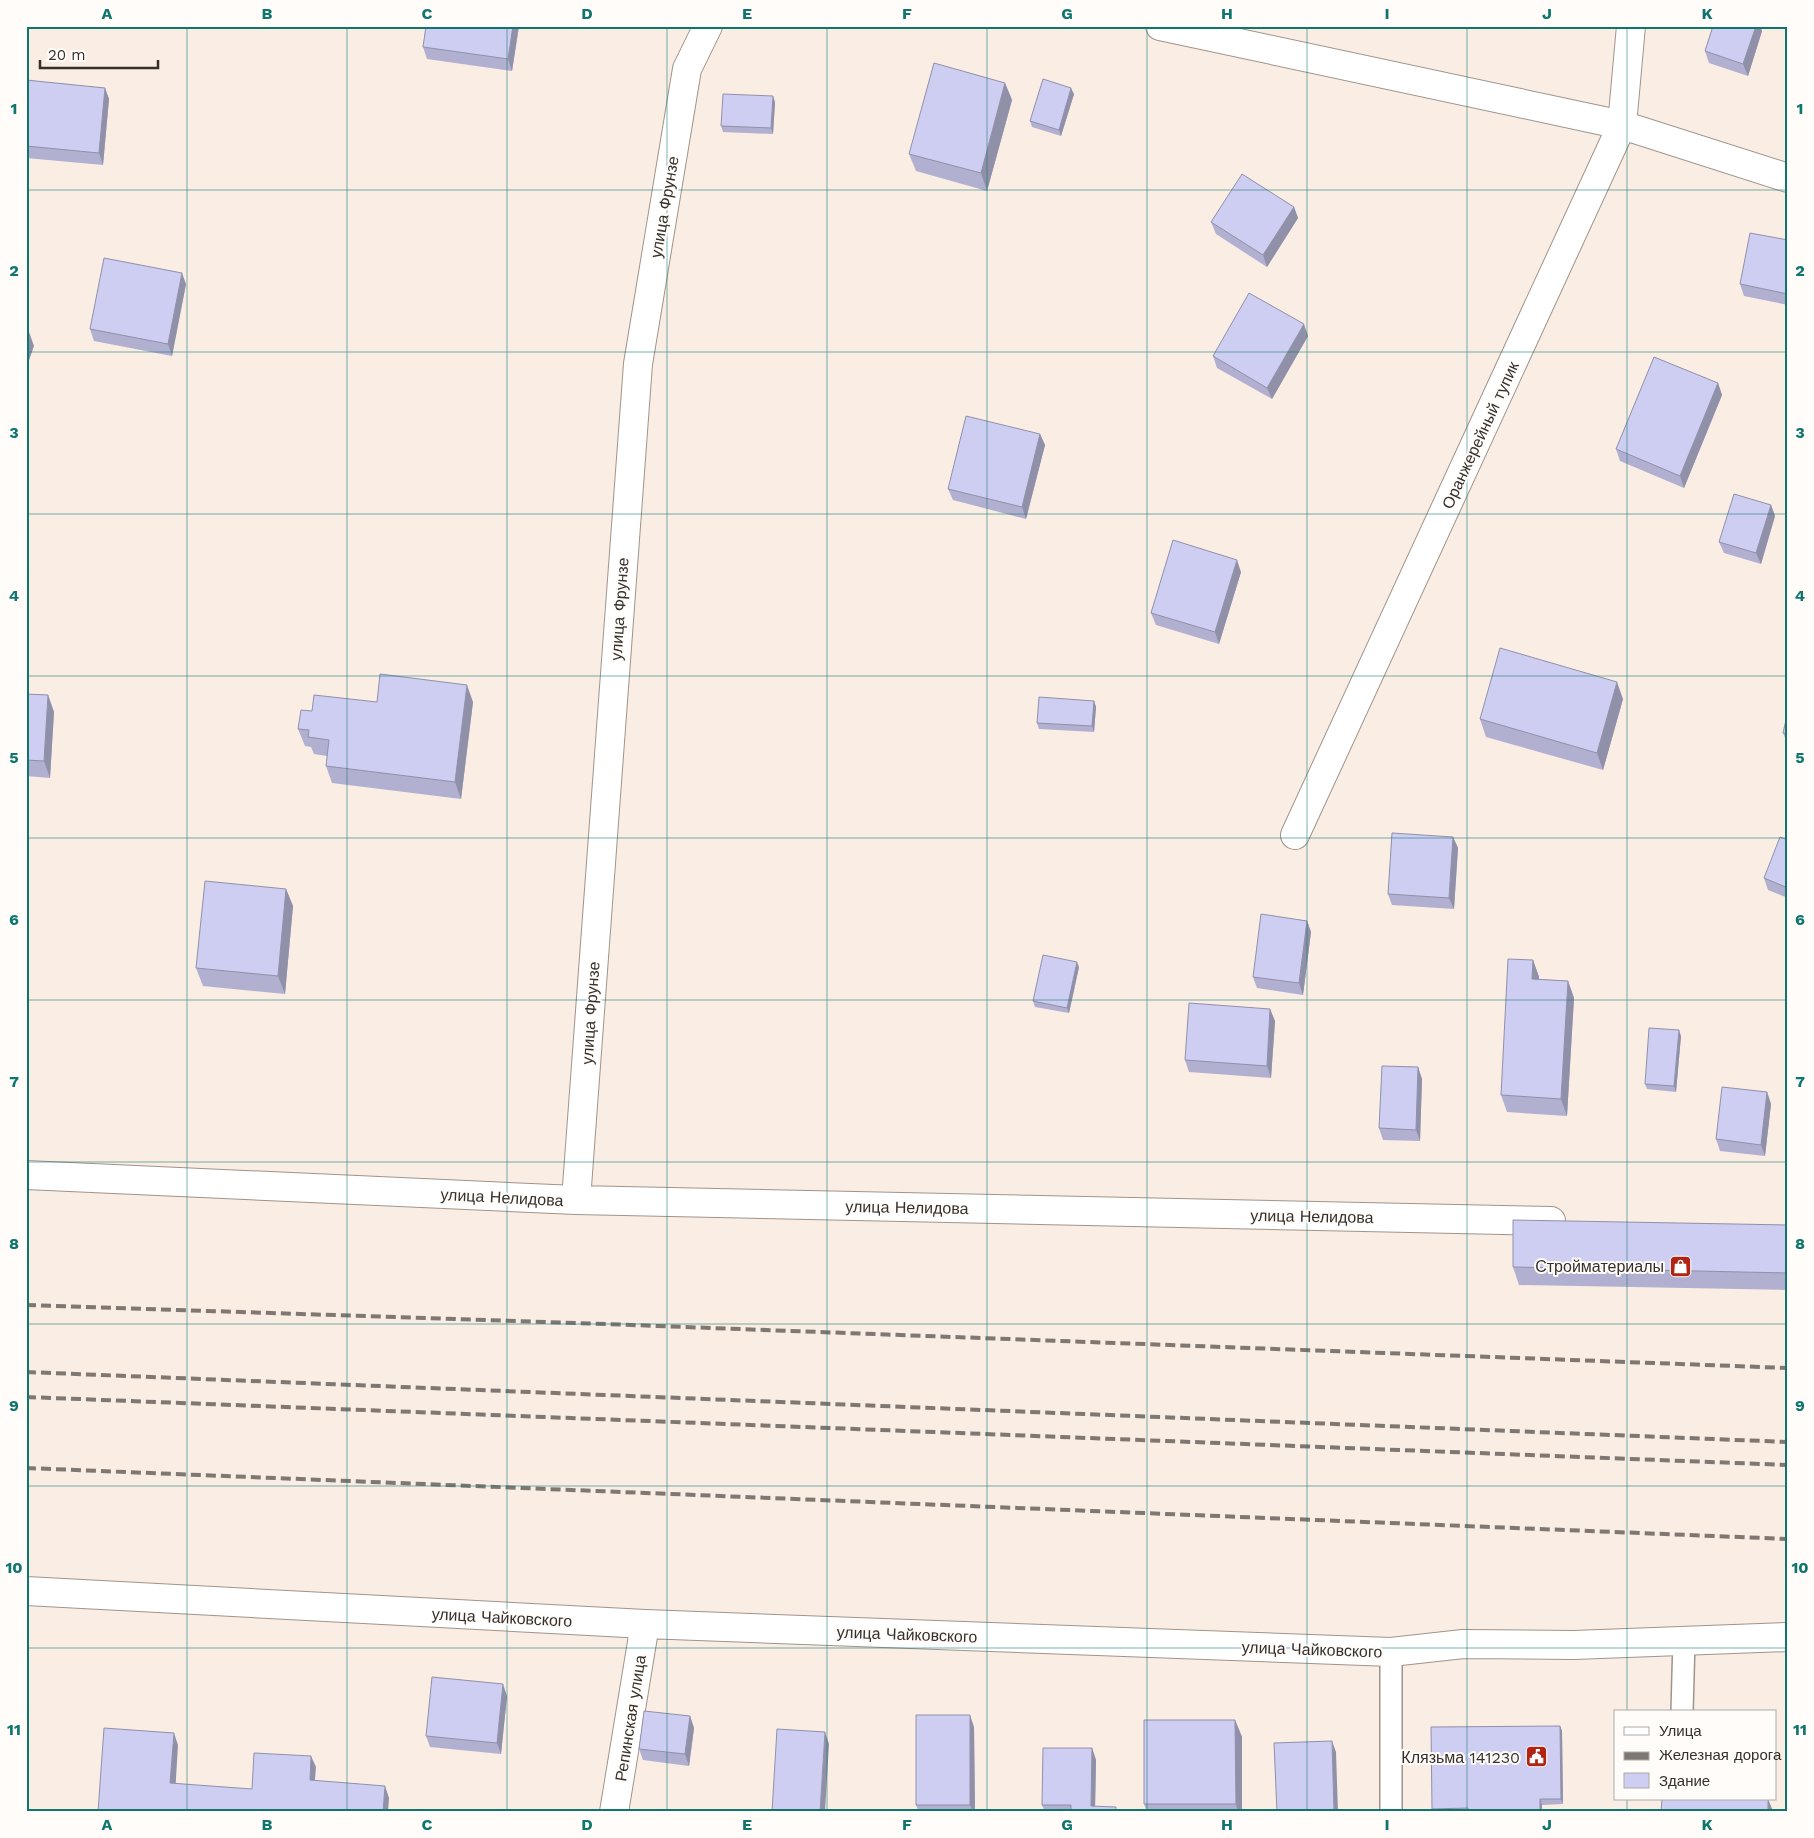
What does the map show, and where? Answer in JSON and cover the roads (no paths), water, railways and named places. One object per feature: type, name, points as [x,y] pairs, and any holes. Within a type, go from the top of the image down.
[{"type":"street","name":"улица Фрунзе","points":[[576,1200],[638,364],[687,69],[708,26]]},
{"type":"street","points":[[1160,26],[1622,126],[1788,178]]},
{"type":"street","name":"Оранжерейный тупик","points":[[1295,835],[1622,126],[1631,26]]},
{"type":"street","name":"улица Нелидова","points":[[26,1175],[576,1200],[1579,1221]]},
{"type":"street","name":"улица Чайковского","points":[[26,1590],[645,1624],[1391,1652],[1463,1644],[1574,1645],[1788,1637]]},
{"type":"street","name":"Репинская улица","points":[[614,1812],[645,1624]]},
{"type":"lane","points":[[1682,1710],[1684,1640]]},
{"type":"lane","points":[[1391,1652],[1391,1812]]},
{"type":"railway","points":[[26,1305],[577,1323],[1788,1368]]},
{"type":"railway","points":[[26,1372],[1788,1442]]},
{"type":"railway","points":[[26,1397],[1788,1465]]},
{"type":"railway","points":[[26,1468],[1788,1539]]},
{"type":"place","name":"Стройматериалы","points":[[1680,1266]]},
{"type":"place","name":"Клязьма 141230","points":[[1536,1757]]}]
